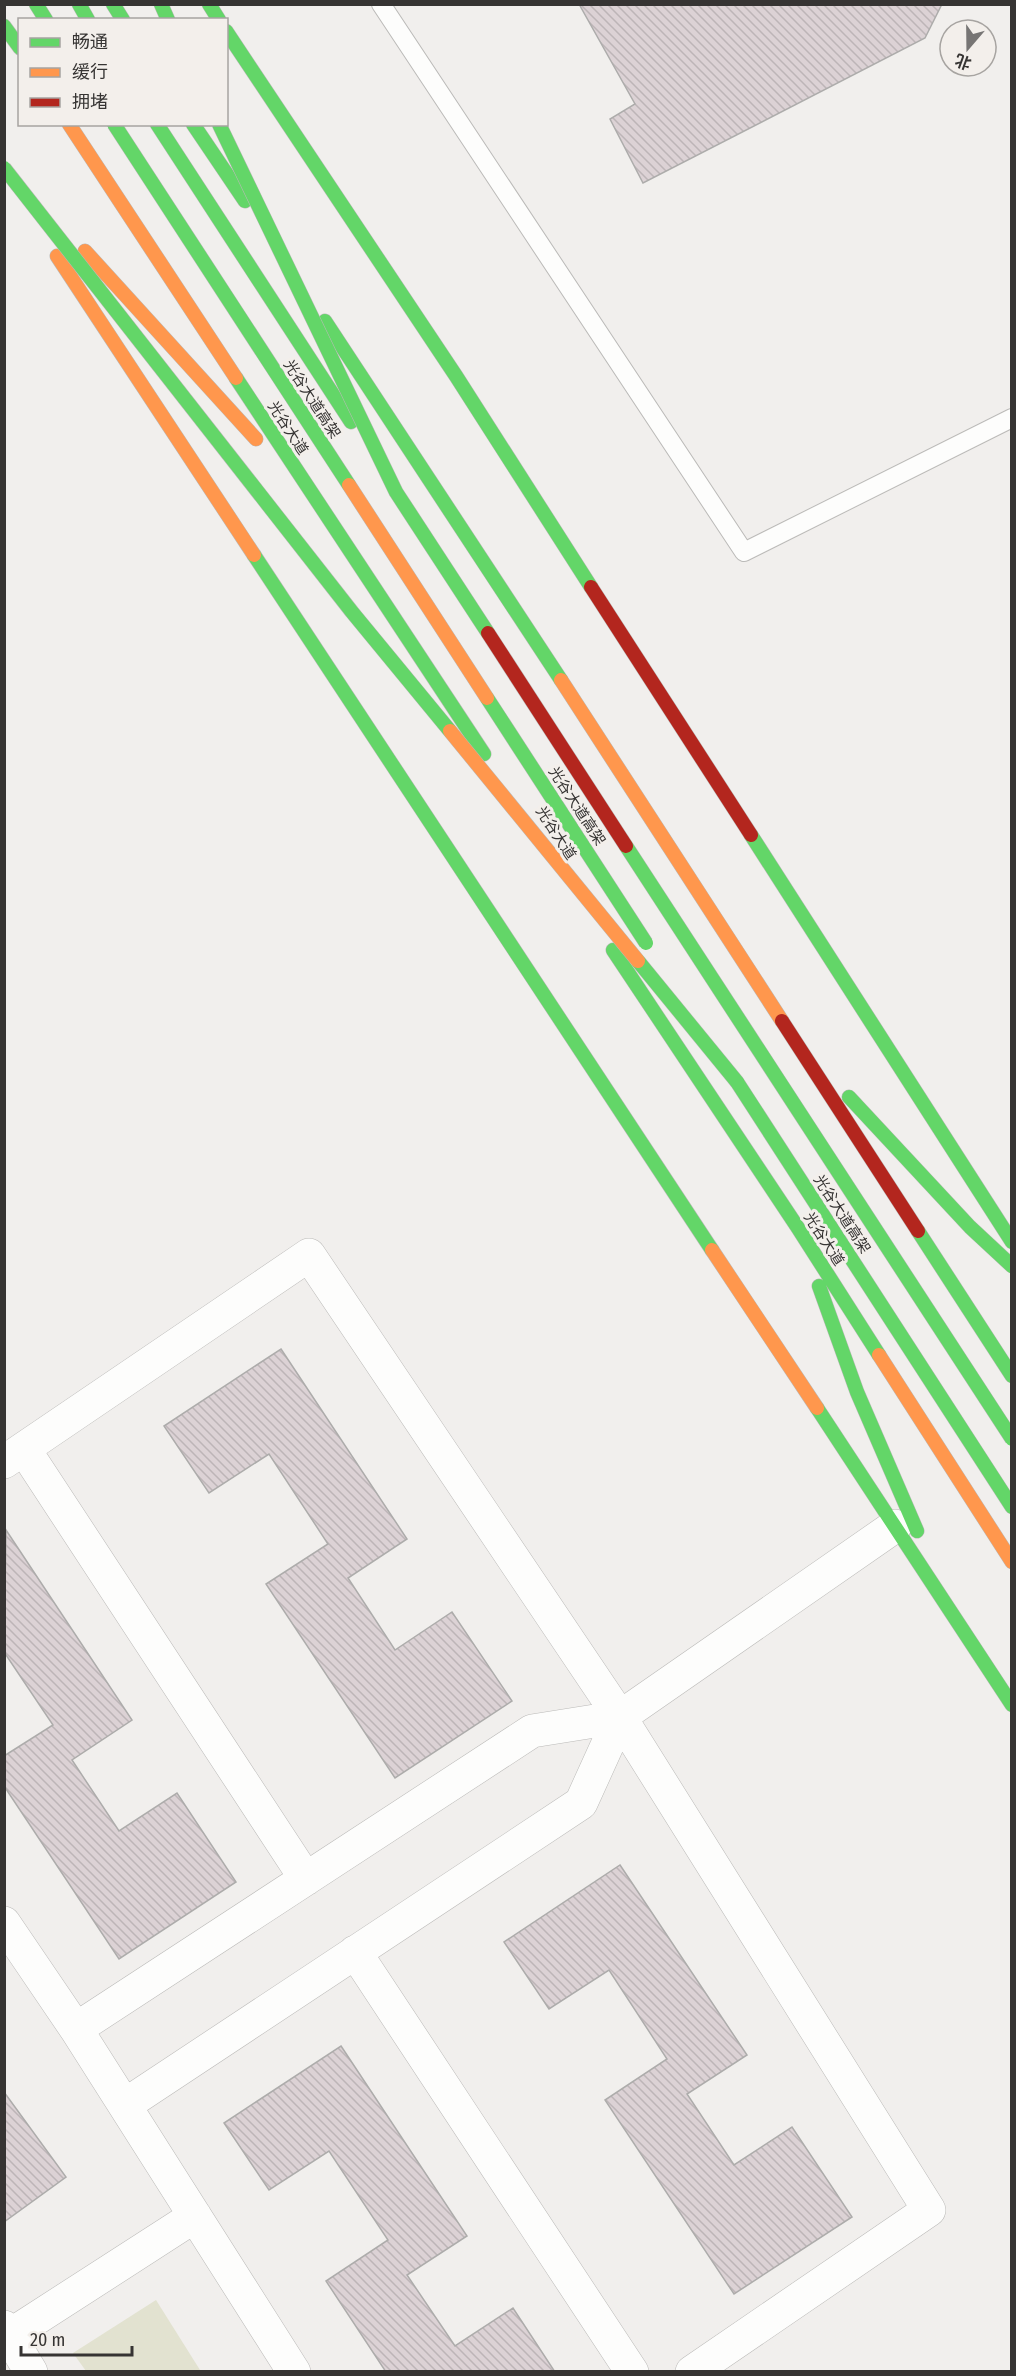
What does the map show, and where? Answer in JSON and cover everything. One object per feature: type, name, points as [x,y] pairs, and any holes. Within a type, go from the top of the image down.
[{"type":"main road","points":[[36,4],[45,18]]},
{"type":"main road","points":[[79,4],[87,18]]},
{"type":"main road","points":[[113,4],[122,18]]},
{"type":"main road","points":[[161,4],[167,18]]},
{"type":"main road","points":[[209,4],[218,18]]},
{"type":"main road","points":[[4,26],[18,45]]},
{"type":"main road","points":[[228,34],[456,375],[1011,1242]]},
{"type":"main road","name":"光谷大道","points":[[70,126],[327,517],[400,606],[1011,1562]]},
{"type":"main road","name":"光谷大道高架","points":[[115,126],[653,953]]},
{"type":"main road","name":"光谷大道高架","points":[[158,126],[1011,1439]]},
{"type":"main road","points":[[194,126],[476,571],[790,1034],[1011,1376]]},
{"type":"main road","points":[[220,126],[396,492]]},
{"type":"main road","points":[[4,166],[327,517]]},
{"type":"main road","points":[[4,166],[352,612],[737,1082]]},
{"type":"main road","points":[[4,177],[1011,1705]]},
{"type":"main road","points":[[400,606],[476,571]]},
{"type":"main road","name":"光谷大道高架","points":[[666,973],[1011,1507]]},
{"type":"main road","points":[[790,1034],[970,1227],[1011,1266]]},
{"type":"main road","points":[[798,1228],[857,1392],[952,1613]]},
{"type":"street","points":[[306,1879],[14,1455],[309,1255],[620,1717],[929,2210],[692,2372]]},
{"type":"street","points":[[76,2029],[532,1731],[620,1717],[895,1526]]},
{"type":"street","points":[[125,2105],[581,1803],[620,1717]]},
{"type":"street","points":[[5,1926],[76,2029],[294,2372]]},
{"type":"street","points":[[354,1952],[632,2372]]},
{"type":"street","points":[[31,2372],[7,2332],[195,2216]]},
{"type":"lane","points":[[381,4],[744,552],[1011,418]]},
{"type":"green space","points":[[156,2300],[200,2370],[86,2371],[73,2353]]},
{"type":"building","points":[[579,4],[942,4],[925,38],[643,183],[610,119],[635,104]]},
{"type":"building","points":[[281,1349],[407,1539],[348,1578],[395,1650],[452,1612],[512,1701],[395,1778],[266,1584],[328,1544],[269,1454],[209,1493],[164,1426]]},
{"type":"building","points":[[6,1530],[132,1720],[72,1760],[119,1831],[177,1793],[236,1882],[119,1959],[4,1786],[4,1756],[53,1725],[4,1652]]},
{"type":"building","points":[[620,1865],[747,2055],[687,2094],[734,2165],[792,2127],[852,2217],[734,2294],[605,2100],[667,2059],[609,1970],[549,2009],[504,1942]]},
{"type":"building","points":[[341,2046],[467,2236],[407,2275],[455,2346],[513,2308],[555,2372],[386,2372],[326,2281],[388,2240],[329,2151],[269,2190],[224,2123]]},
{"type":"building","points":[[4,2092],[66,2177],[4,2222]]},
{"type":"traffic: fast","points":[[36,4],[45,18]]},
{"type":"traffic: fast","points":[[79,4],[87,18]]},
{"type":"traffic: fast","points":[[113,4],[122,18]]},
{"type":"traffic: fast","points":[[161,4],[167,18]]},
{"type":"traffic: fast","points":[[209,4],[218,18]]},
{"type":"traffic: fast","points":[[4,26],[18,45]]},
{"type":"traffic: fast","points":[[228,34],[456,376],[591,587]]},
{"type":"traffic: fast","points":[[115,126],[349,485]]},
{"type":"traffic: fast","points":[[158,126],[351,422]]},
{"type":"traffic: fast","points":[[194,126],[245,201]]},
{"type":"traffic: fast","points":[[220,126],[396,492],[488,633]]},
{"type":"traffic: fast","points":[[4,168],[352,612],[450,731]]},
{"type":"traffic: fast","points":[[325,321],[561,680]]},
{"type":"traffic: fast","points":[[236,378],[484,754]]},
{"type":"traffic: fast","points":[[254,555],[712,1250]]},
{"type":"traffic: fast","points":[[487,698],[646,943]]},
{"type":"traffic: fast","points":[[751,835],[1012,1242]]},
{"type":"traffic: fast","points":[[626,846],[1012,1439]]},
{"type":"traffic: fast","points":[[613,950],[798,1228],[879,1355]]},
{"type":"traffic: fast","points":[[638,961],[737,1082]]},
{"type":"traffic: fast","points":[[737,1082],[1012,1507]]},
{"type":"traffic: fast","points":[[849,1097],[970,1227],[1012,1266]]},
{"type":"traffic: fast","points":[[918,1231],[1012,1376]]},
{"type":"traffic: fast","points":[[819,1286],[857,1392],[917,1531]]},
{"type":"traffic: fast","points":[[817,1408],[1012,1705]]},
{"type":"traffic: slow","points":[[70,126],[236,378]]},
{"type":"traffic: slow","points":[[85,251],[256,439]]},
{"type":"traffic: slow","points":[[57,256],[254,555]]},
{"type":"traffic: slow","points":[[349,485],[487,698]]},
{"type":"traffic: slow","points":[[561,680],[782,1021]]},
{"type":"traffic: slow","points":[[450,731],[638,961]]},
{"type":"traffic: slow","points":[[712,1250],[817,1408]]},
{"type":"traffic: slow","points":[[879,1355],[1012,1562]]},
{"type":"traffic: jam","points":[[591,587],[751,835]]},
{"type":"traffic: jam","points":[[488,633],[626,846]]},
{"type":"traffic: jam","points":[[782,1021],[918,1231]]}]
